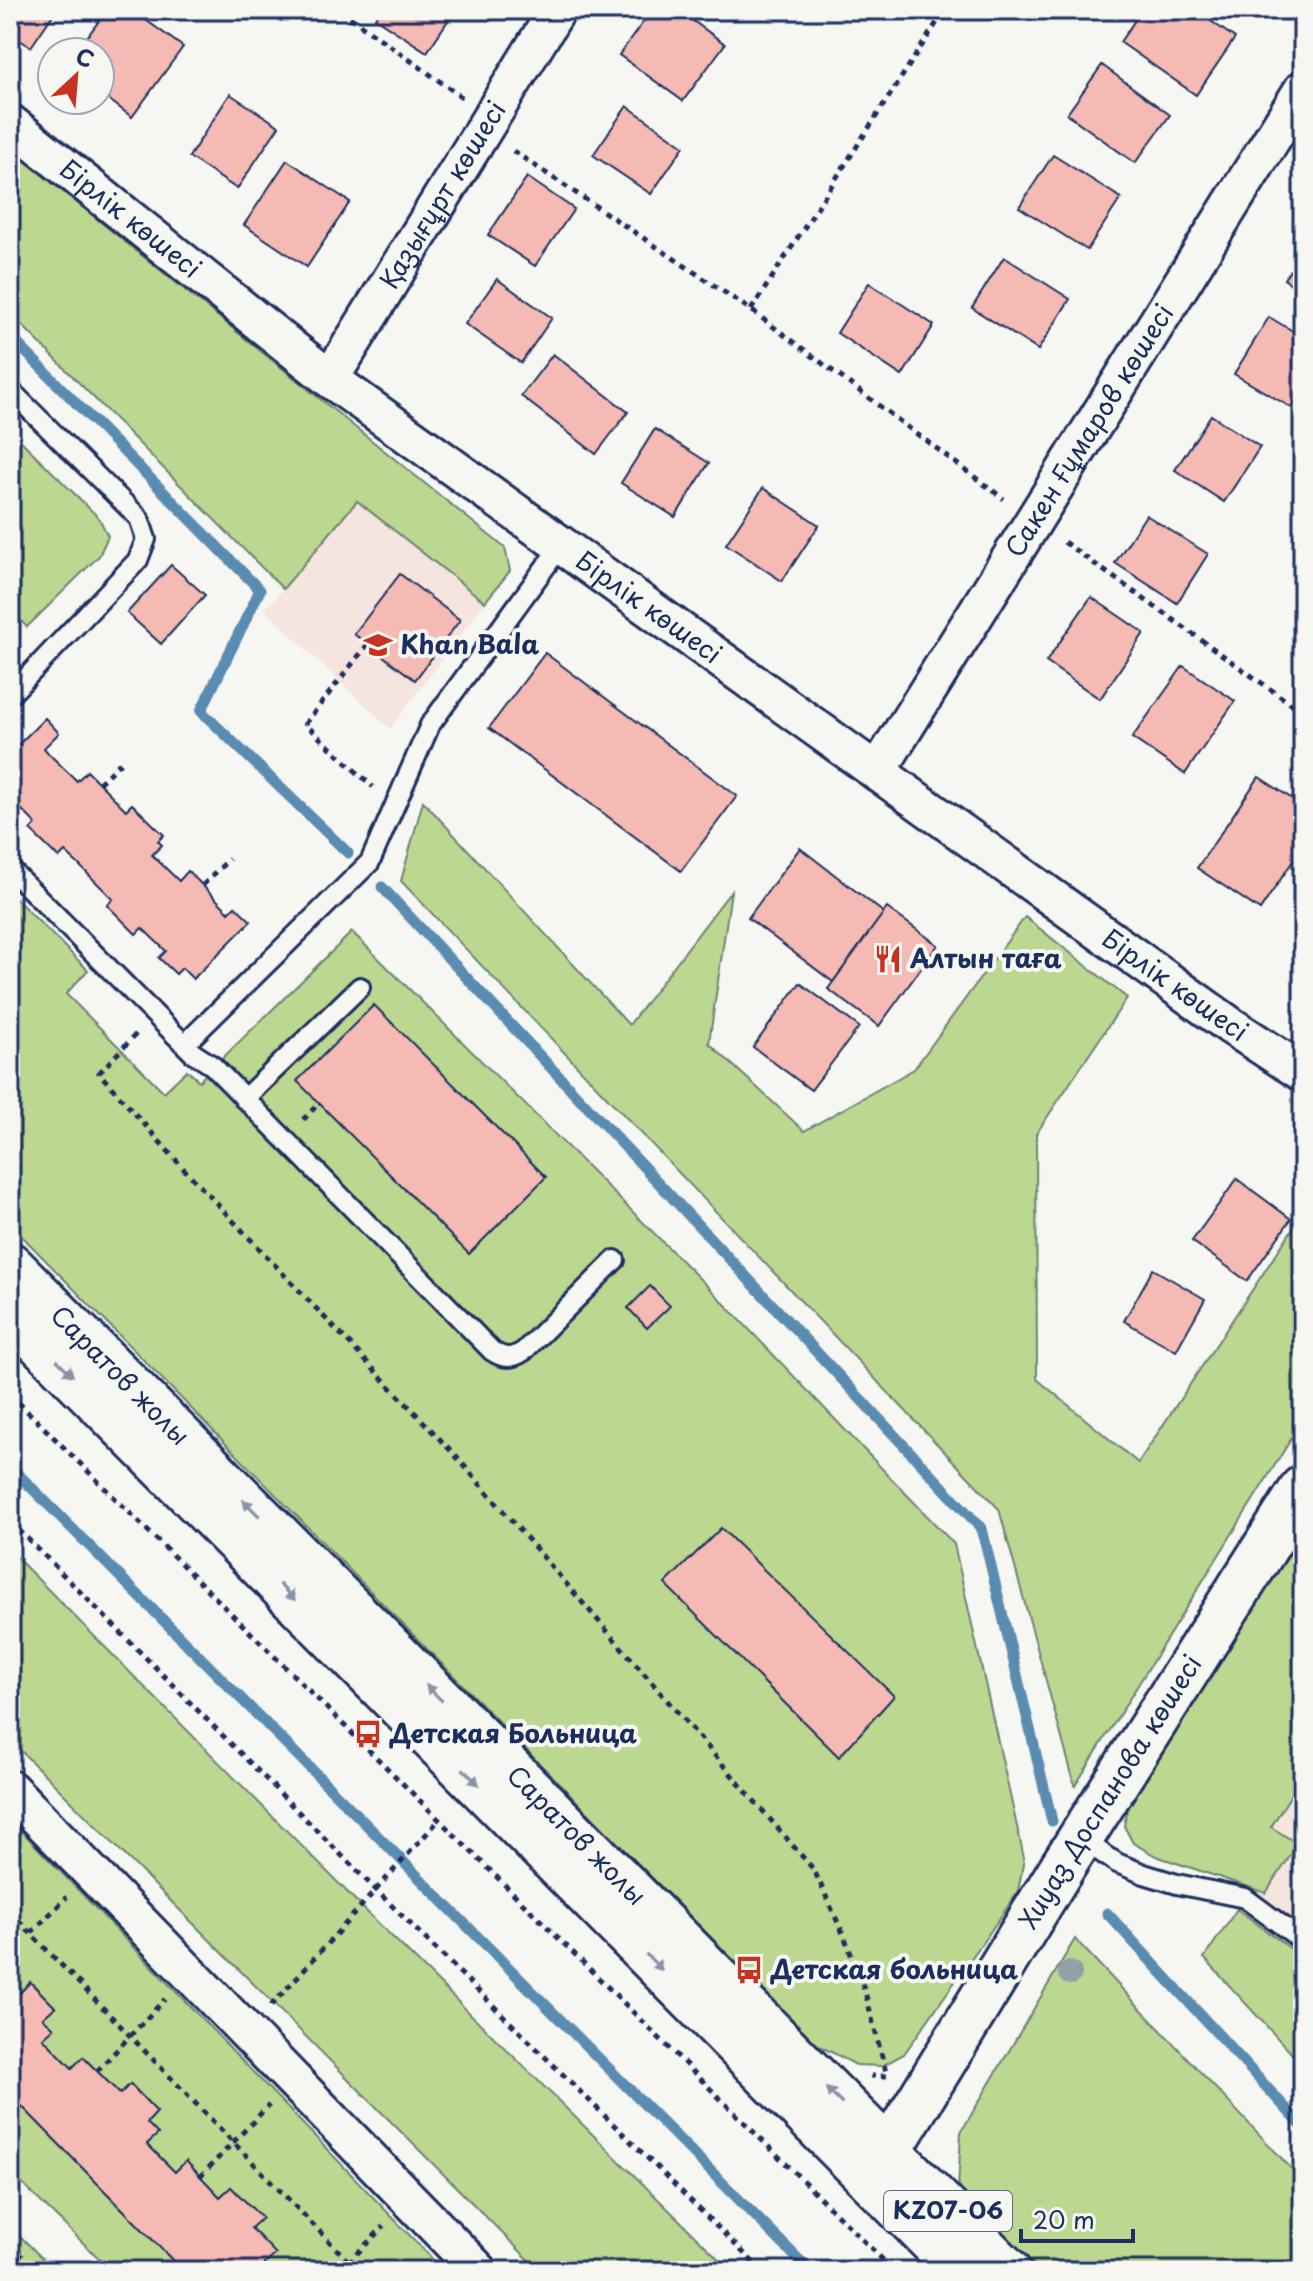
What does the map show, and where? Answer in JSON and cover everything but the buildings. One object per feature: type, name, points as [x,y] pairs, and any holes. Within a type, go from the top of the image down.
[{"type":"main road","name":"Саратов жолы","points":[[10,1265],[880,2166],[961,2271]]},
{"type":"main road","name":"Саратов жолы","points":[[10,1313],[880,2166],[1008,2271]]},
{"type":"main road","name":"Хиуаз Доспанова көшесі","points":[[880,2166],[1081,1839],[1303,1488]]},
{"type":"street","name":"Қазығұрт көшесі","points":[[330,379],[557,10]]},
{"type":"street","name":"Сакен Ғұмаров көшесі","points":[[877,772],[1303,89]]},
{"type":"street","name":"Бірлік көшесі","points":[[10,123],[330,379],[1231,1026],[1303,1073]]},
{"type":"street","points":[[10,1789],[479,2271]]},
{"type":"lane","points":[[10,390],[139,518],[146,539],[138,560],[10,695]]},
{"type":"lane","points":[[185,1044],[366,868],[375,854],[430,725],[562,544]]},
{"type":"lane","points":[[10,869],[199,1058],[213,1066],[492,1351],[508,1358],[524,1351],[615,1260]]},
{"type":"lane","points":[[244,1099],[360,987]]},
{"type":"lane","points":[[1081,1839],[1117,1863],[1144,1874],[1245,1898],[1303,1941]]},
{"type":"path","points":[[340,10],[487,124],[751,310],[1035,522],[1294,706],[1303,692]]},
{"type":"path","points":[[751,310],[945,10]]},
{"type":"path","points":[[368,644],[305,724],[394,807]]},
{"type":"path","points":[[99,783],[125,758]]},
{"type":"path","points":[[203,885],[229,859]]},
{"type":"path","points":[[155,1014],[99,1073],[183,1168],[454,1454],[814,1870],[865,1992],[887,2076]]},
{"type":"path","points":[[293,1106],[305,1118],[319,1103]]},
{"type":"path","points":[[10,1394],[894,2271]]},
{"type":"path","points":[[10,1521],[375,1889],[762,2271]]},
{"type":"path","points":[[247,2034],[439,1820]]},
{"type":"path","points":[[31,1933],[91,1874]]},
{"type":"path","points":[[10,1912],[358,2271]]},
{"type":"path","points":[[97,2071],[189,1973]]},
{"type":"path","points":[[200,2177],[293,2081]]},
{"type":"path","points":[[340,2271],[410,2201]]},
{"type":"path","points":[[10,2244],[37,2271]]},
{"type":"shaded area","name":"Khan Bala","points":[[357,501],[485,602],[390,729],[265,610]]},
{"type":"shaded area","points":[[1303,1736],[1303,2066],[1204,1958],[1279,1845],[1245,1822]]},
{"type":"green space","points":[[10,149],[505,548],[510,571],[485,602],[357,501],[283,589],[10,313]]},
{"type":"green space","points":[[10,430],[99,518],[108,536],[99,556],[27,627],[10,610]]},
{"type":"green space","points":[[423,801],[629,1025],[731,891],[709,1043],[804,1131],[914,1069],[1025,917],[1127,998],[1036,1134],[1037,1379],[1138,1463],[1303,1213],[1303,1420],[1075,1786],[999,1509],[401,881]]},
{"type":"green space","points":[[10,893],[88,970],[66,994],[164,1092],[187,1070],[199,1081],[352,932],[722,1301],[954,1544],[1024,1858],[1018,1892],[904,2054],[882,2066],[856,2065],[814,2043],[10,1224]]},
{"type":"green space","points":[[1303,1533],[1303,1775],[1271,1827],[1298,1844],[1266,1893],[1156,1856],[1133,1843],[1124,1826],[1128,1804],[1139,1785]]},
{"type":"green space","points":[[10,1551],[361,1906],[731,2271],[540,2271],[10,1740]]},
{"type":"green space","points":[[10,1819],[444,2271],[270,2271],[264,2265],[275,2254],[251,2228],[231,2188],[220,2197],[186,2162],[175,2172],[147,2144],[158,2134],[147,2123],[157,2112],[131,2084],[120,2094],[83,2057],[72,2068],[43,2038],[53,2028],[43,2018],[55,2007],[31,1982],[20,1993],[10,1983]]},
{"type":"green space","points":[[1237,1909],[1303,1958],[1303,2066],[1204,1958]]},
{"type":"green space","points":[[1075,1939],[1303,2181],[1303,2271],[1041,2271],[958,2189],[961,2132]]},
{"type":"green space","points":[[10,2094],[183,2271],[112,2271],[10,2172]]},
{"type":"green space","points":[[10,2226],[55,2271],[10,2271]]},
{"type":"waterway","points":[[10,336],[260,590],[201,711],[348,853]]},
{"type":"waterway","points":[[382,887],[982,1529],[1052,1821]]},
{"type":"waterway","points":[[10,1466],[810,2271]]},
{"type":"waterway","points":[[1107,1913],[1303,2127]]},
{"type":"place","name":"Khan Bala","points":[[378,645]]},
{"type":"place","name":"Алтын таға","points":[[888,959]]},
{"type":"place","name":"Детская Больница","points":[[368,1734]]},
{"type":"place","name":"Детская больница","points":[[749,1970]]}]
